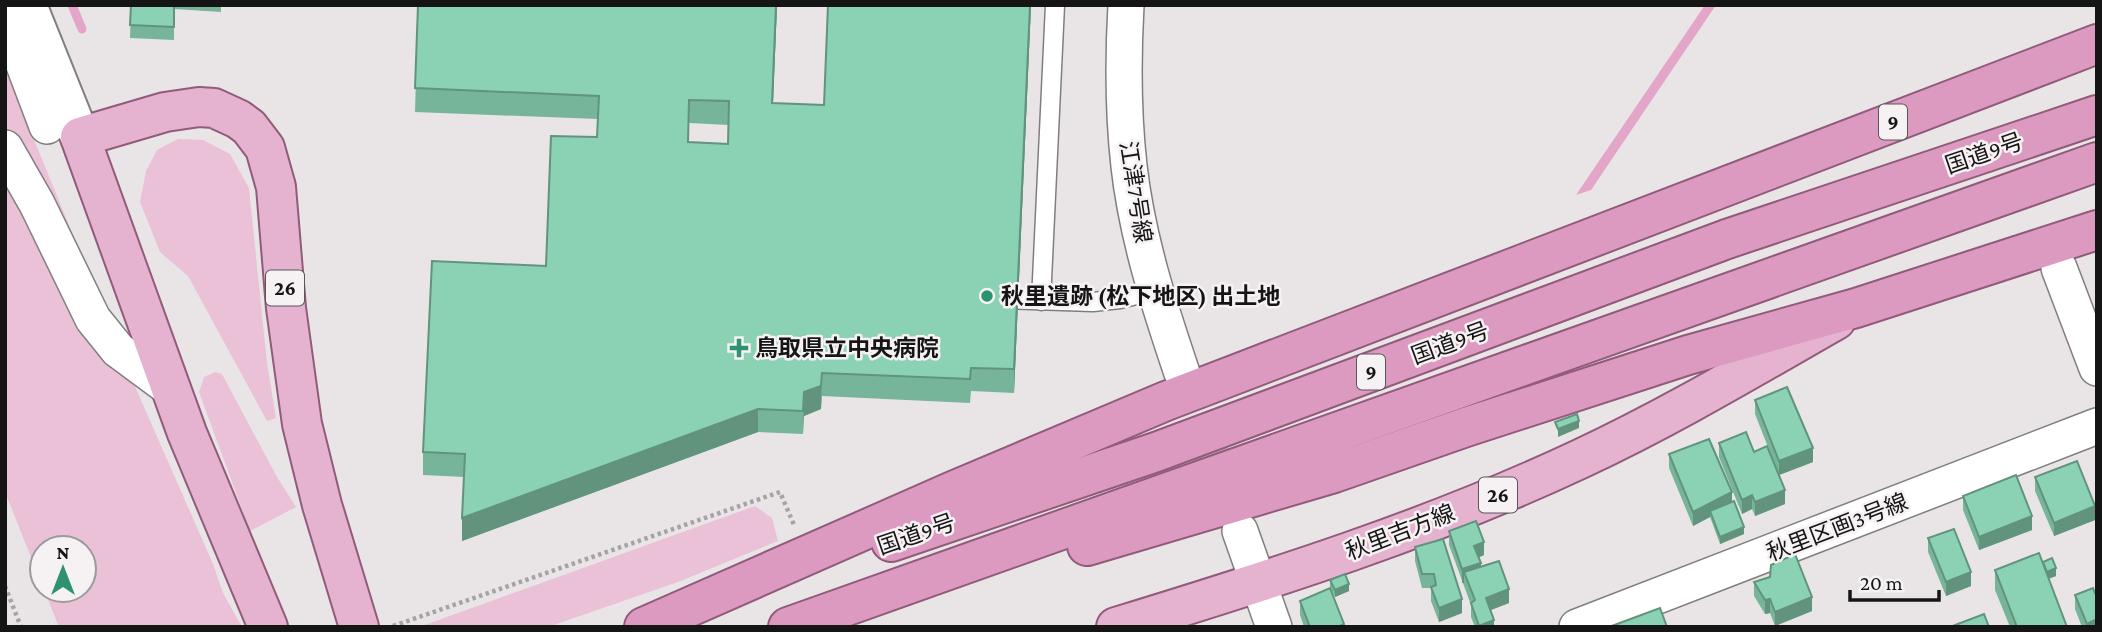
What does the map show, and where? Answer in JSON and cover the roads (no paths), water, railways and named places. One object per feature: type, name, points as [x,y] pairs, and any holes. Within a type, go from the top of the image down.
[{"type":"highway","name":"9","points":[[644,627],[1166,401],[2097,44]]},
{"type":"highway","name":"国道9号","points":[[644,627],[1156,452],[1727,239],[2097,115]]},
{"type":"highway","name":"国道9号","points":[[788,627],[2097,162]]},
{"type":"highway","points":[[819,627],[1334,473],[1688,355],[1856,308],[2097,230]]},
{"type":"main road","name":"26","points":[[63,132],[165,111],[214,108],[249,127],[265,148],[274,173],[277,195],[286,308],[302,424],[321,505],[359,627]]},
{"type":"main road","points":[[63,132],[268,627]]},
{"type":"main road","name":"秋里吉方線","points":[[1116,627],[1266,604],[1440,518],[1579,459],[1701,397],[1856,308]]},
{"type":"street","points":[[27,5],[63,132]]},
{"type":"street","name":"江津7号線","points":[[1126,5],[1124,76],[1129,166],[1137,217],[1182,373]]},
{"type":"street","points":[[5,15],[63,132]]},
{"type":"street","points":[[5,148],[37,205],[93,319],[118,350],[172,390]]},
{"type":"street","points":[[2059,268],[2097,368]]},
{"type":"street","name":"秋里区画3号線","points":[[1577,627],[2097,426]]},
{"type":"street","points":[[1173,627],[1242,606],[1266,604],[1240,531]]},
{"type":"lane","points":[[1041,301],[1055,5]]},
{"type":"lane","points":[[1001,272],[1000,299],[1107,301],[1156,290]]},
{"type":"waterway","points":[[72,5],[82,29]]},
{"type":"tunnel","points":[[1182,373],[1229,501]]},
{"type":"place","name":"秋里遺跡 (松下地区) 出土地","points":[[987,296]]},
{"type":"place","name":"鳥取県立中央病院","points":[[739,348]]}]
